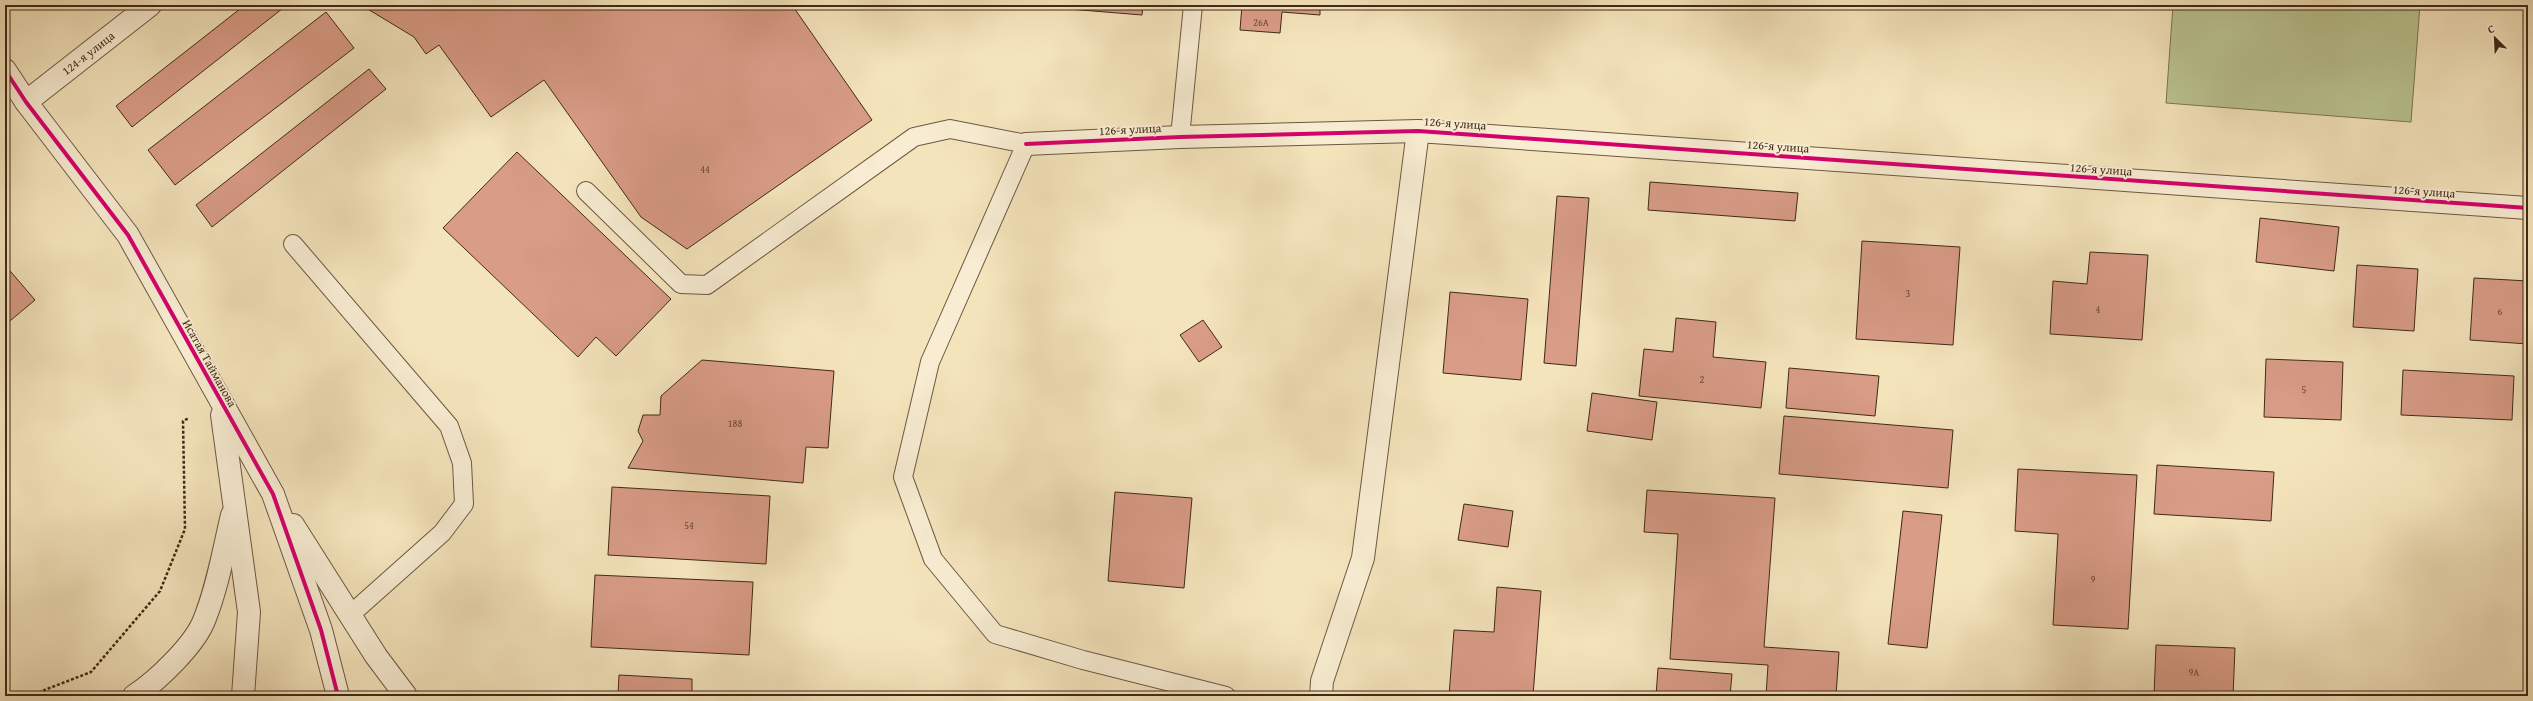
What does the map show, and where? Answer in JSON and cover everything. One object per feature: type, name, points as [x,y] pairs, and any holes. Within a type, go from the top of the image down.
[{"type":"street","name":"124-я улица","points":[[26,102],[150,5]]},
{"type":"street","name":"Исатая Тайманова","points":[[5,70],[26,102],[128,235],[220,403],[273,494],[321,630],[338,696]]},
{"type":"street","name":"126-я улица","points":[[1026,144],[1180,137],[1418,131],[2528,208]]},
{"type":"street","points":[[1321,696],[1322,681],[1363,558],[1418,131]]},
{"type":"street","name":"Исатая Тайманова","points":[[220,403],[235,504],[248,612],[243,696]]},
{"type":"street","points":[[273,494],[376,656],[406,696]]},
{"type":"street","points":[[134,696],[146,688],[181,655],[205,619],[235,504]]},
{"type":"lane","points":[[1180,137],[1193,5]]},
{"type":"lane","points":[[586,191],[681,284],[707,285],[914,137],[950,129],[1026,144],[930,362],[903,477],[933,559],[995,634],[1083,660],[1226,696]]},
{"type":"lane","points":[[293,244],[450,426],[462,463],[464,504],[442,533],[350,615]]},
{"type":"path","points":[[29,696],[91,672],[160,592],[185,529],[183,421],[220,403]]},
{"type":"green space","points":[[2173,5],[2420,5],[2411,122],[2166,103]]},
{"type":"building","points":[[245,5],[287,5],[132,127],[116,106]]},
{"type":"building","points":[[361,5],[792,5],[872,120],[687,249],[641,217],[544,80],[491,117],[439,45],[426,54],[414,37]]},
{"type":"building","points":[[1070,5],[1143,5],[1142,15],[1069,9]]},
{"type":"building","points":[[1242,5],[1320,5],[1320,15],[1282,12],[1280,33],[1240,30]]},
{"type":"building","points":[[326,12],[354,48],[175,185],[148,150]]},
{"type":"building","points":[[369,69],[386,89],[212,227],[196,205]]},
{"type":"building","points":[[517,152],[671,299],[616,356],[596,337],[578,357],[443,228]]},
{"type":"building","points":[[1650,182],[1798,193],[1795,221],[1648,210]]},
{"type":"building","points":[[1557,196],[1589,198],[1576,366],[1544,363]]},
{"type":"building","points":[[2260,218],[2339,227],[2334,271],[2256,262]]},
{"type":"building","points":[[1862,241],[1960,247],[1953,345],[1856,339]]},
{"type":"building","points":[[2090,252],[2148,255],[2142,340],[2050,334],[2053,281],[2087,284]]},
{"type":"building","points":[[5,265],[35,300],[5,325]]},
{"type":"building","points":[[2357,265],[2418,269],[2414,331],[2353,327]]},
{"type":"building","points":[[2474,278],[2528,281],[2528,344],[2470,340]]},
{"type":"building","points":[[1450,292],[1528,299],[1521,380],[1443,373]]},
{"type":"building","points":[[1676,318],[1716,322],[1713,357],[1766,362],[1761,408],[1639,396],[1644,349],[1673,352]]},
{"type":"building","points":[[1203,320],[1222,347],[1199,362],[1180,335]]},
{"type":"building","points":[[2266,359],[2343,362],[2341,420],[2264,417]]},
{"type":"building","points":[[702,360],[834,371],[828,448],[806,447],[803,483],[628,468],[643,441],[638,431],[643,415],[660,415],[661,396]]},
{"type":"building","points":[[1789,368],[1879,376],[1875,416],[1786,408]]},
{"type":"building","points":[[2403,370],[2514,376],[2512,420],[2401,415]]},
{"type":"building","points":[[1592,393],[1657,402],[1652,440],[1587,431]]},
{"type":"building","points":[[1784,416],[1953,430],[1948,488],[1779,474]]},
{"type":"building","points":[[2157,465],[2274,472],[2271,521],[2154,514]]},
{"type":"building","points":[[2018,469],[2137,475],[2128,629],[2053,625],[2058,534],[2015,531]]},
{"type":"building","points":[[612,487],[770,496],[766,564],[608,555]]},
{"type":"building","points":[[1647,490],[1775,498],[1764,647],[1839,652],[1836,696],[1766,696],[1768,665],[1670,659],[1678,534],[1644,532]]},
{"type":"building","points":[[1115,492],[1192,498],[1184,588],[1108,581]]},
{"type":"building","points":[[1464,504],[1513,511],[1508,547],[1458,540]]},
{"type":"building","points":[[1903,511],[1942,515],[1927,648],[1888,644]]},
{"type":"building","points":[[595,575],[753,582],[749,655],[591,647]]},
{"type":"building","points":[[1497,587],[1541,591],[1533,696],[1449,696],[1454,630],[1494,632]]},
{"type":"building","points":[[2156,645],[2235,648],[2233,696],[2154,696]]},
{"type":"building","points":[[1658,668],[1732,674],[1730,696],[1656,696]]},
{"type":"building","points":[[619,675],[692,679],[692,696],[618,696]]},
{"type":"building","points":[[801,692],[843,696],[801,696]]},
{"type":"building","points":[[1096,692],[1137,696],[1096,696]]},
{"type":"cycle path","points":[[5,70],[26,102],[128,235],[273,494],[321,630],[338,696]]},
{"type":"cycle path","points":[[1026,144],[1180,137],[1418,131],[2528,208]]}]
